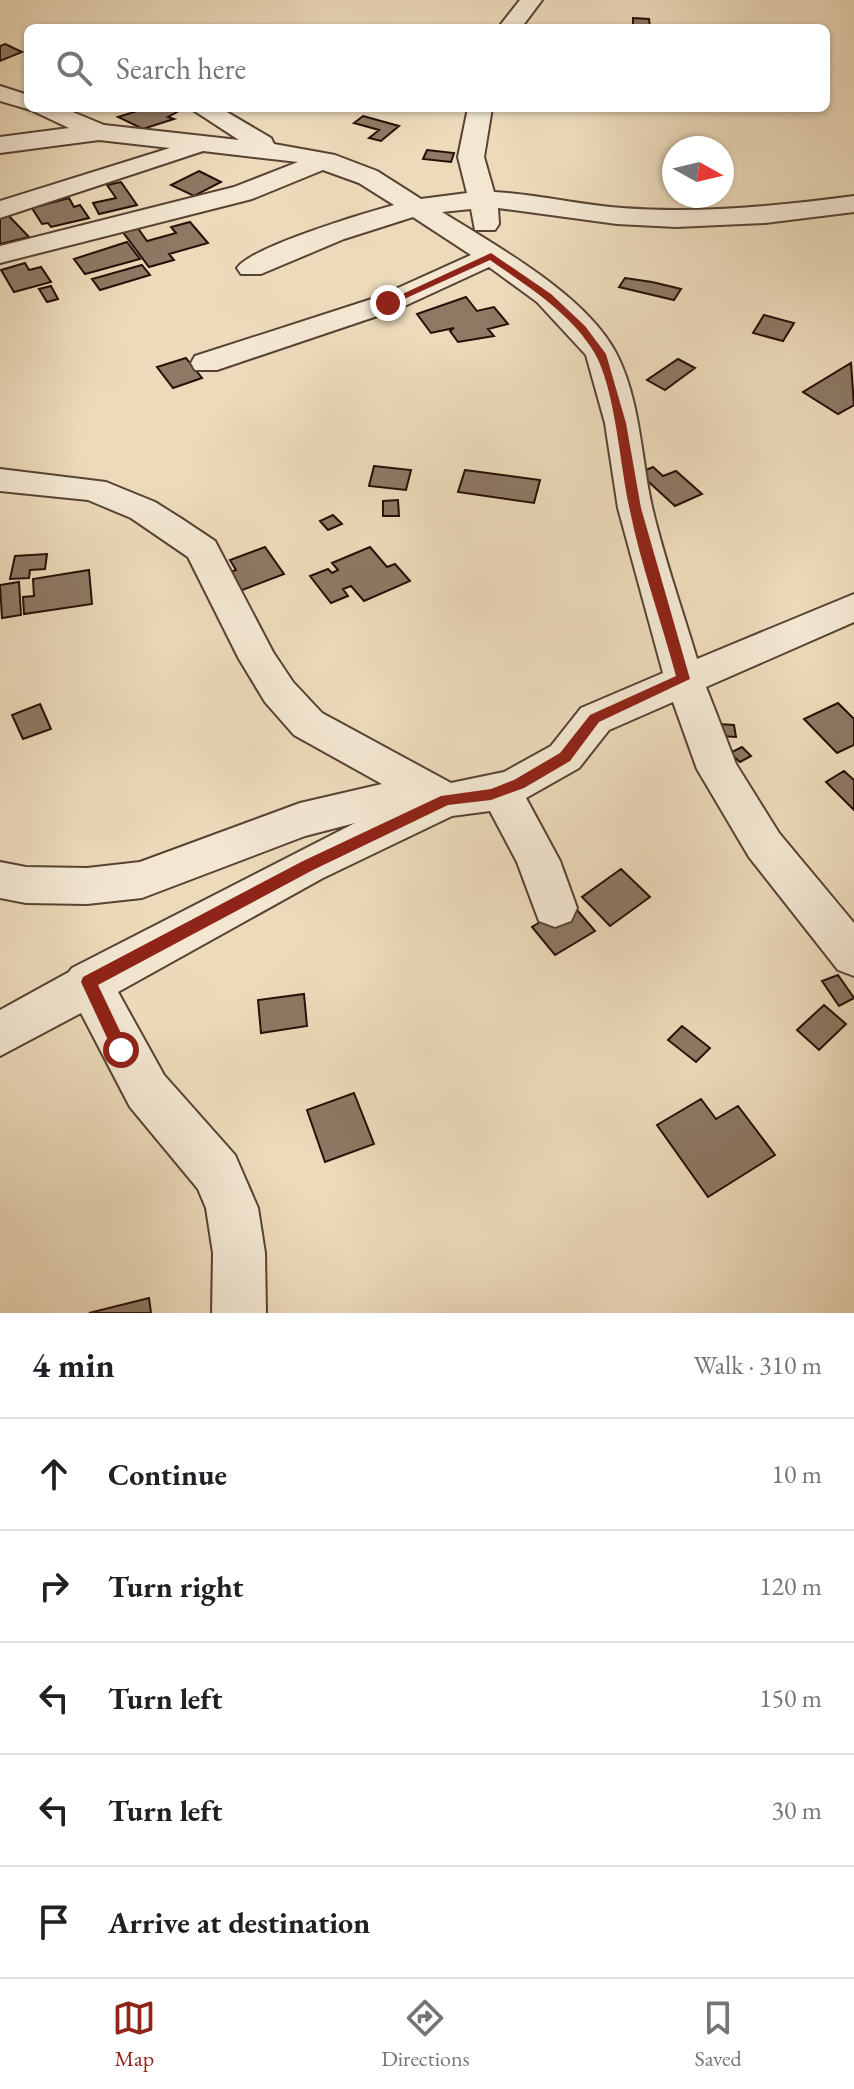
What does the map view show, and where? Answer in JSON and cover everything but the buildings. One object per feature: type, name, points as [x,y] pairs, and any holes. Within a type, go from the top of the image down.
[{"type":"street","points":[[512,24],[531,0]]},
{"type":"street","points":[[0,93],[24,102]]},
{"type":"street","points":[[52,112],[99,132]]},
{"type":"street","points":[[209,112],[277,152]]},
{"type":"street","points":[[479,112],[472,152],[474,172],[485,200],[487,253]]},
{"type":"street","points":[[0,145],[99,132],[326,160],[368,177],[424,209],[547,296],[581,328],[601,354],[621,423],[635,508],[684,679],[717,769],[764,845],[854,956]]},
{"type":"street","points":[[0,210],[143,167],[205,144]]},
{"type":"street","points":[[0,255],[84,231],[243,193],[326,160]]},
{"type":"street","points":[[251,268],[369,220],[485,200],[672,219],[789,213],[854,204]]},
{"type":"street","points":[[206,363],[388,303],[487,253]]},
{"type":"street","points":[[0,480],[94,490],[143,510],[202,550],[258,659],[279,692],[308,724],[359,755],[437,794]]},
{"type":"street","points":[[0,880],[26,885],[87,886],[142,880],[300,820],[437,794],[501,791],[565,757],[595,719],[854,607]]},
{"type":"street","points":[[501,791],[538,861],[555,908]]},
{"type":"street","points":[[0,1034],[88,982],[437,794]]},
{"type":"street","points":[[88,982],[147,1091],[217,1172],[232,1208],[239,1313]]},
{"type":"route","points":[[121,1050],[88,982],[308,865],[446,800],[491,794],[519,784],[565,757],[595,719],[684,679],[635,508],[621,423],[601,354],[581,328],[547,296],[491,256],[388,303]]}]
